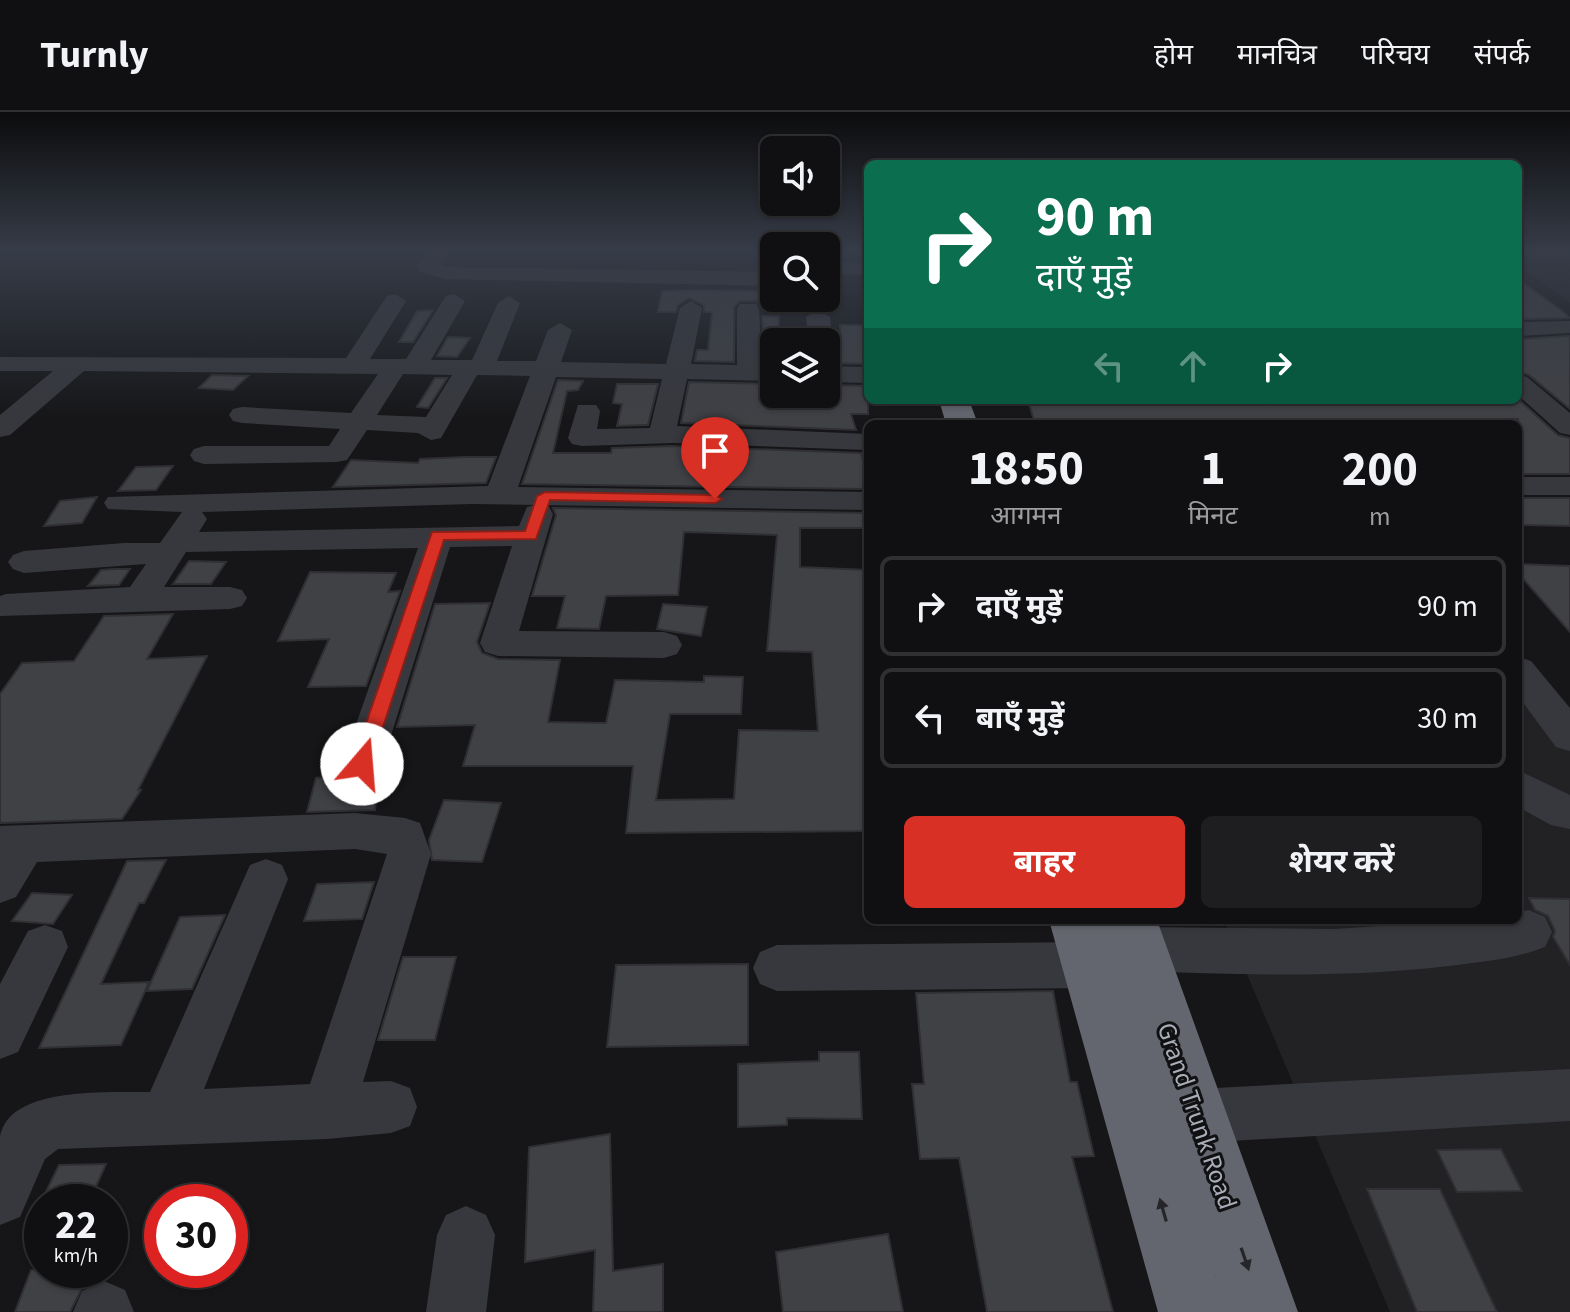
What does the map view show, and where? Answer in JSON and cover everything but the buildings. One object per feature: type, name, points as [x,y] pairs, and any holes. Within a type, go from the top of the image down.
[{"type":"highway","name":"Grand Trunk Road","points":[[1109,939],[1197,1116],[1263,1312]]},
{"type":"highway","points":[[1109,939],[1193,1312]]},
{"type":"street","points":[[353,366],[390,308]]},
{"type":"street","points":[[204,455],[337,454],[359,421],[449,308]]},
{"type":"street","points":[[242,415],[359,421],[433,429],[475,368],[506,308]]},
{"type":"street","points":[[665,436],[660,430],[691,308]]},
{"type":"street","points":[[748,309],[760,364]]},
{"type":"street","points":[[818,317],[819,328]]},
{"type":"street","points":[[1526,328],[1562,337]]},
{"type":"street","points":[[500,495],[560,330]]},
{"type":"street","points":[[0,364],[760,373]]},
{"type":"street","points":[[0,398],[43,364]]},
{"type":"street","points":[[0,429],[77,364]]},
{"type":"street","points":[[840,374],[864,375]]},
{"type":"street","points":[[1522,385],[1570,389]]},
{"type":"street","points":[[1522,385],[1570,427]]},
{"type":"street","points":[[587,411],[582,438],[665,436],[864,442]]},
{"type":"street","points":[[1522,486],[1570,486]]},
{"type":"street","points":[[119,503],[500,495],[864,501]]},
{"type":"street","points":[[545,496],[498,643],[664,645]]},
{"type":"street","points":[[136,599],[144,595],[202,503]]},
{"type":"street","points":[[24,562],[175,548],[438,535],[531,536]]},
{"type":"street","points":[[362,764],[438,535]]},
{"type":"street","points":[[6,606],[230,598]]},
{"type":"street","points":[[1522,675],[1570,736]]},
{"type":"street","points":[[1522,789],[1566,813]]},
{"type":"street","points":[[0,883],[13,844],[355,831],[405,836],[409,854],[327,1112]]},
{"type":"street","points":[[165,1119],[266,879]]},
{"type":"street","points":[[777,968],[1109,939],[1288,954],[1464,944],[1529,932]]},
{"type":"street","points":[[0,1034],[45,947]]},
{"type":"street","points":[[1197,1116],[1570,1095]]},
{"type":"street","points":[[0,1197],[26,1140],[18,1130],[62,1120],[165,1119],[391,1107]]},
{"type":"street","points":[[456,1312],[466,1235]]},
{"type":"shaded area","points":[[1522,667],[1570,726],[1570,1312],[1390,1312],[1226,924],[1522,924]]},
{"type":"route","points":[[362,764],[438,535],[531,536],[545,496],[715,499]]}]
